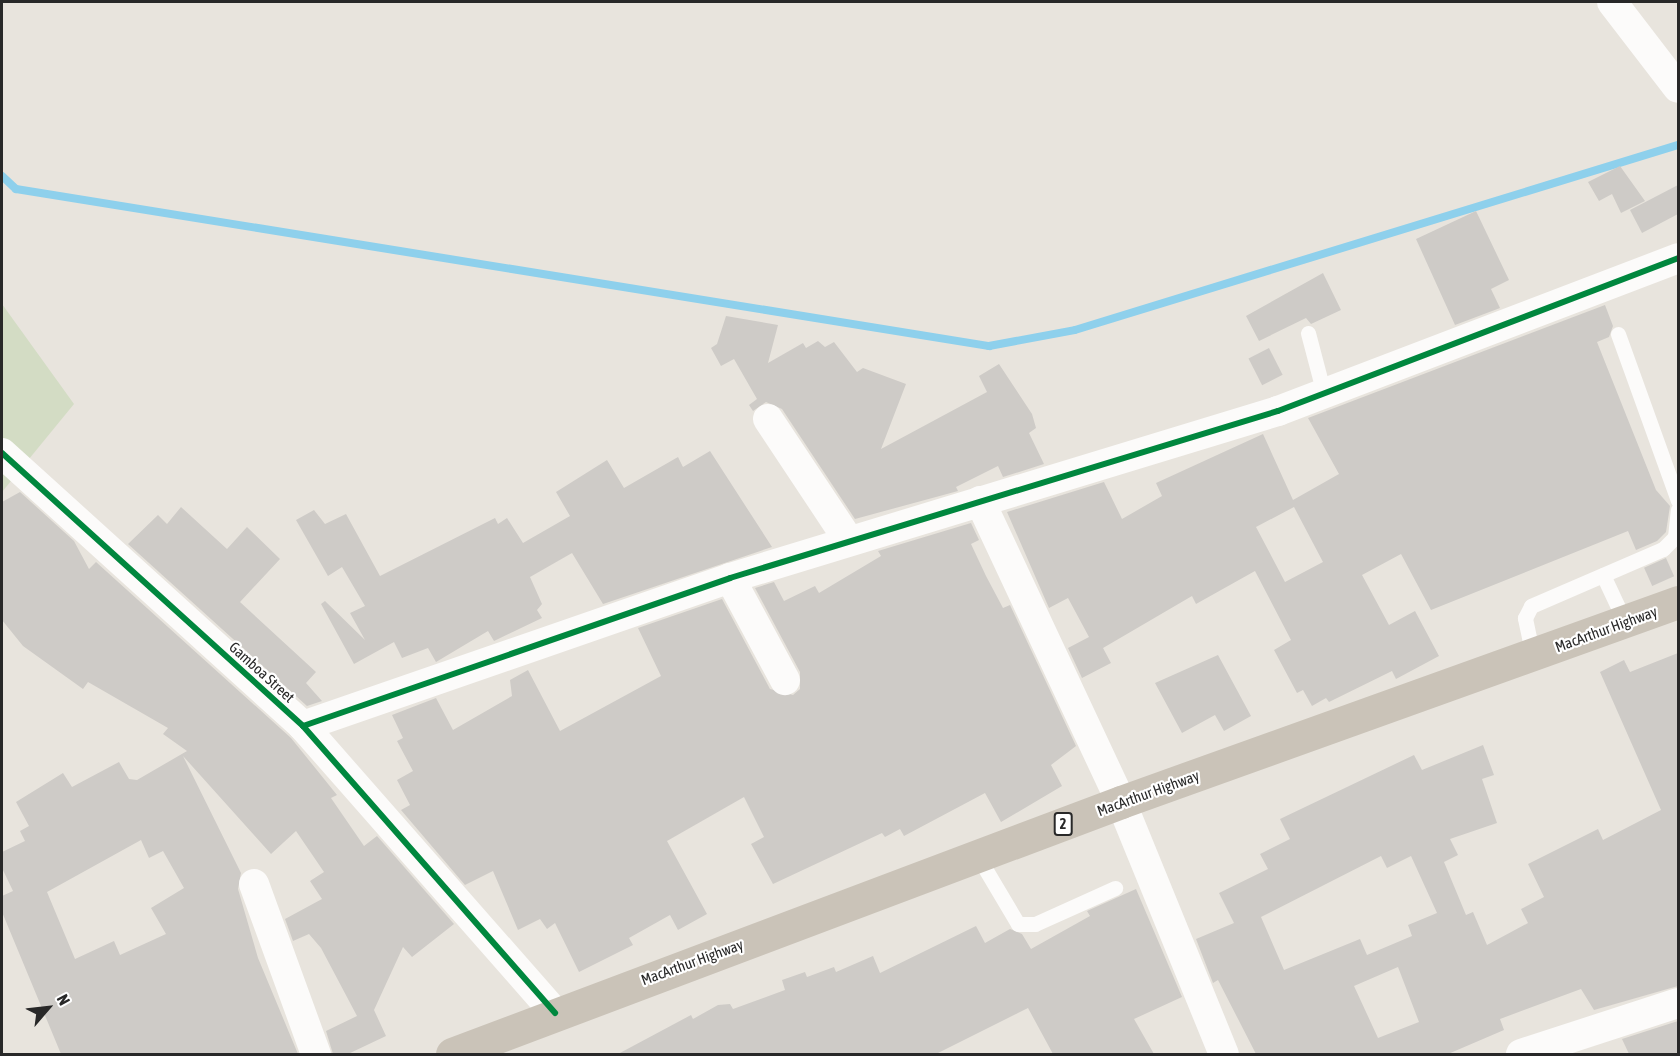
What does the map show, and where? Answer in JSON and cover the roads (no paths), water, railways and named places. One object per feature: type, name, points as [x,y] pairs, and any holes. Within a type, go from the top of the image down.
[{"type":"highway","name":"MacArthur Highway","points":[[452,1054],[555,1013],[977,855],[1678,602]]},
{"type":"street","points":[[1612,2],[1678,88]]},
{"type":"street","points":[[303,726],[730,578],[1324,394],[1678,258]]},
{"type":"street","points":[[768,419],[849,541]]},
{"type":"street","name":"Gamboa Street","points":[[2,453],[303,726],[555,1013]]},
{"type":"street","points":[[980,501],[1121,802],[1224,1054]]},
{"type":"street","points":[[730,578],[785,680]]},
{"type":"street","points":[[254,884],[316,1054]]},
{"type":"street","points":[[1521,1054],[1678,1003]]},
{"type":"lane","points":[[1308,333],[1324,394]]},
{"type":"lane","points":[[1618,334],[1678,501]]},
{"type":"lane","points":[[1533,656],[1525,618],[1531,606],[1663,549],[1675,537],[1678,510]]},
{"type":"lane","points":[[1604,575],[1625,622]]},
{"type":"lane","points":[[977,855],[1018,924],[1035,924],[1115,888]]},
{"type":"waterway","points":[[2,176],[16,189],[989,346],[1075,330],[1678,145]]}]
